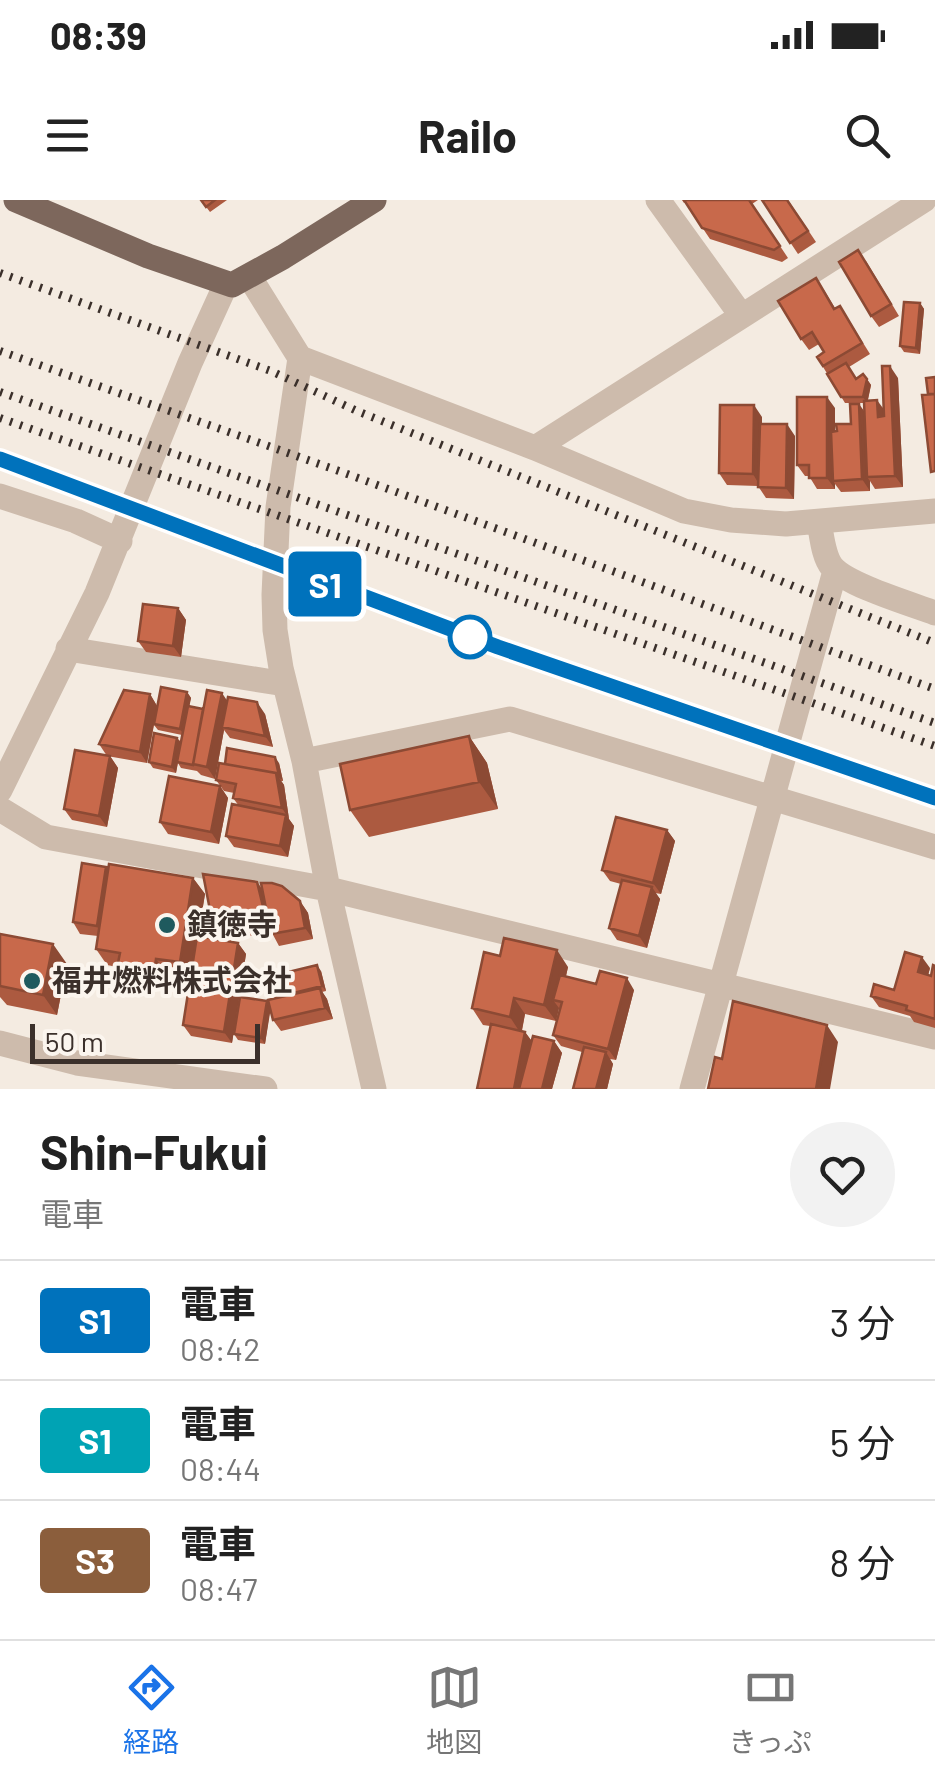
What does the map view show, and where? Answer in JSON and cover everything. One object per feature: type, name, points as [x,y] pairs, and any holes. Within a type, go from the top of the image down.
[{"type":"main road","points":[[28,203],[148,256],[238,280],[374,200]]},
{"type":"street","points":[[658,200],[741,315]]},
{"type":"street","points":[[535,448],[924,200]]},
{"type":"street","points":[[0,790],[98,593],[190,363],[238,280],[300,358],[535,448],[684,511],[786,524],[935,511]]},
{"type":"street","points":[[300,358],[278,508],[275,630],[374,1089]]},
{"type":"street","points":[[0,496],[120,540]]},
{"type":"street","points":[[819,522],[826,555],[836,571],[935,614]]},
{"type":"street","points":[[692,1089],[836,571]]},
{"type":"street","points":[[68,649],[285,684]]},
{"type":"street","points":[[304,761],[510,719],[935,847]]},
{"type":"street","points":[[0,809],[46,837],[328,889],[935,1038]]},
{"type":"street","points":[[0,1043],[77,1063],[265,1089]]},
{"type":"street","points":[[77,1063],[83,1089]]},
{"type":"building","points":[[684,200],[749,200],[780,246],[774,250],[702,228]]},
{"type":"building","points":[[762,200],[787,200],[808,231],[790,243]]},
{"type":"building","points":[[858,250],[891,304],[871,316],[839,262]]},
{"type":"building","points":[[816,278],[834,309],[840,306],[862,343],[823,366],[817,357],[824,352],[812,332],[801,339],[778,301]]},
{"type":"building","points":[[904,302],[920,303],[916,348],[900,346]]},
{"type":"building","points":[[846,363],[856,379],[863,374],[867,379],[863,397],[841,397],[827,374]]},
{"type":"building","points":[[882,366],[890,366],[895,476],[867,477],[864,401],[877,400],[878,417],[884,416]]},
{"type":"building","points":[[935,377],[935,394],[928,394],[926,378]]},
{"type":"building","points":[[935,394],[935,471],[931,472],[922,395]]},
{"type":"building","points":[[797,397],[827,397],[827,478],[809,478],[809,465],[797,465]]},
{"type":"building","points":[[850,404],[859,404],[862,479],[833,481],[831,432],[837,431],[836,424],[851,424]]},
{"type":"building","points":[[720,405],[754,405],[753,474],[719,473]]},
{"type":"building","points":[[760,424],[787,424],[786,488],[758,487]]},
{"type":"building","points":[[143,604],[178,608],[173,646],[138,641]]},
{"type":"building","points":[[161,687],[187,692],[180,729],[154,724]]},
{"type":"building","points":[[124,690],[150,694],[140,752],[99,744]]},
{"type":"building","points":[[207,690],[222,693],[207,767],[193,764]]},
{"type":"building","points":[[228,697],[257,702],[265,736],[222,727]]},
{"type":"building","points":[[188,706],[203,709],[193,765],[177,762]]},
{"type":"building","points":[[154,733],[177,738],[172,767],[149,762]]},
{"type":"building","points":[[469,736],[479,782],[350,810],[340,764]]},
{"type":"building","points":[[227,748],[275,757],[279,776],[225,764]]},
{"type":"building","points":[[75,750],[110,756],[99,816],[64,809]]},
{"type":"building","points":[[219,763],[276,773],[282,808],[233,798],[236,784],[216,780]]},
{"type":"building","points":[[169,776],[220,786],[211,832],[160,822]]},
{"type":"building","points":[[232,804],[286,815],[280,846],[226,836]]},
{"type":"building","points":[[616,817],[667,830],[653,883],[602,870]]},
{"type":"building","points":[[82,863],[106,867],[97,926],[73,922]]},
{"type":"building","points":[[109,864],[193,878],[180,962],[156,959],[154,974],[117,968],[120,953],[96,949]]},
{"type":"building","points":[[203,874],[257,882],[266,919],[214,931]]},
{"type":"building","points":[[622,880],[652,887],[639,936],[609,928]]},
{"type":"building","points":[[261,883],[282,886],[300,901],[305,928],[271,934]]},
{"type":"building","points":[[0,934],[53,944],[43,995],[0,986]]},
{"type":"building","points":[[197,936],[238,943],[224,1032],[183,1025]]},
{"type":"building","points":[[504,938],[557,950],[544,1005],[514,998],[510,1017],[472,1008],[484,952],[500,956]]},
{"type":"building","points":[[905,952],[922,957],[918,972],[931,976],[935,966],[935,1019],[871,996],[874,984],[894,990]]},
{"type":"building","points":[[317,965],[322,986],[277,997],[272,976]]},
{"type":"building","points":[[600,971],[627,978],[608,1049],[553,1035],[562,1002],[553,1000],[560,975],[596,984]]},
{"type":"building","points":[[320,988],[325,1008],[273,1020],[268,1000]]},
{"type":"building","points":[[240,997],[267,1001],[261,1038],[234,1034]]},
{"type":"building","points":[[733,1001],[827,1025],[816,1089],[708,1089],[715,1057],[722,1059]]},
{"type":"building","points":[[491,1024],[525,1032],[514,1089],[477,1089]]},
{"type":"building","points":[[533,1036],[554,1041],[542,1089],[519,1089]]},
{"type":"building","points":[[584,1047],[606,1052],[596,1089],[573,1089]]},
{"type":"railway","points":[[0,273],[271,371],[357,411],[935,643]]},
{"type":"railway","points":[[0,351],[935,689]]},
{"type":"railway","points":[[0,392],[935,723]]},
{"type":"railway","points":[[0,418],[935,746]]},
{"type":"railway","points":[[0,459],[498,647],[935,798]]},
{"type":"train","name":"S1","points":[[0,459],[498,647],[935,798]]},
{"type":"place","name":"鎮徳寺","points":[[167,925]]},
{"type":"place","name":"福井燃料株式会社","points":[[32,981]]}]
